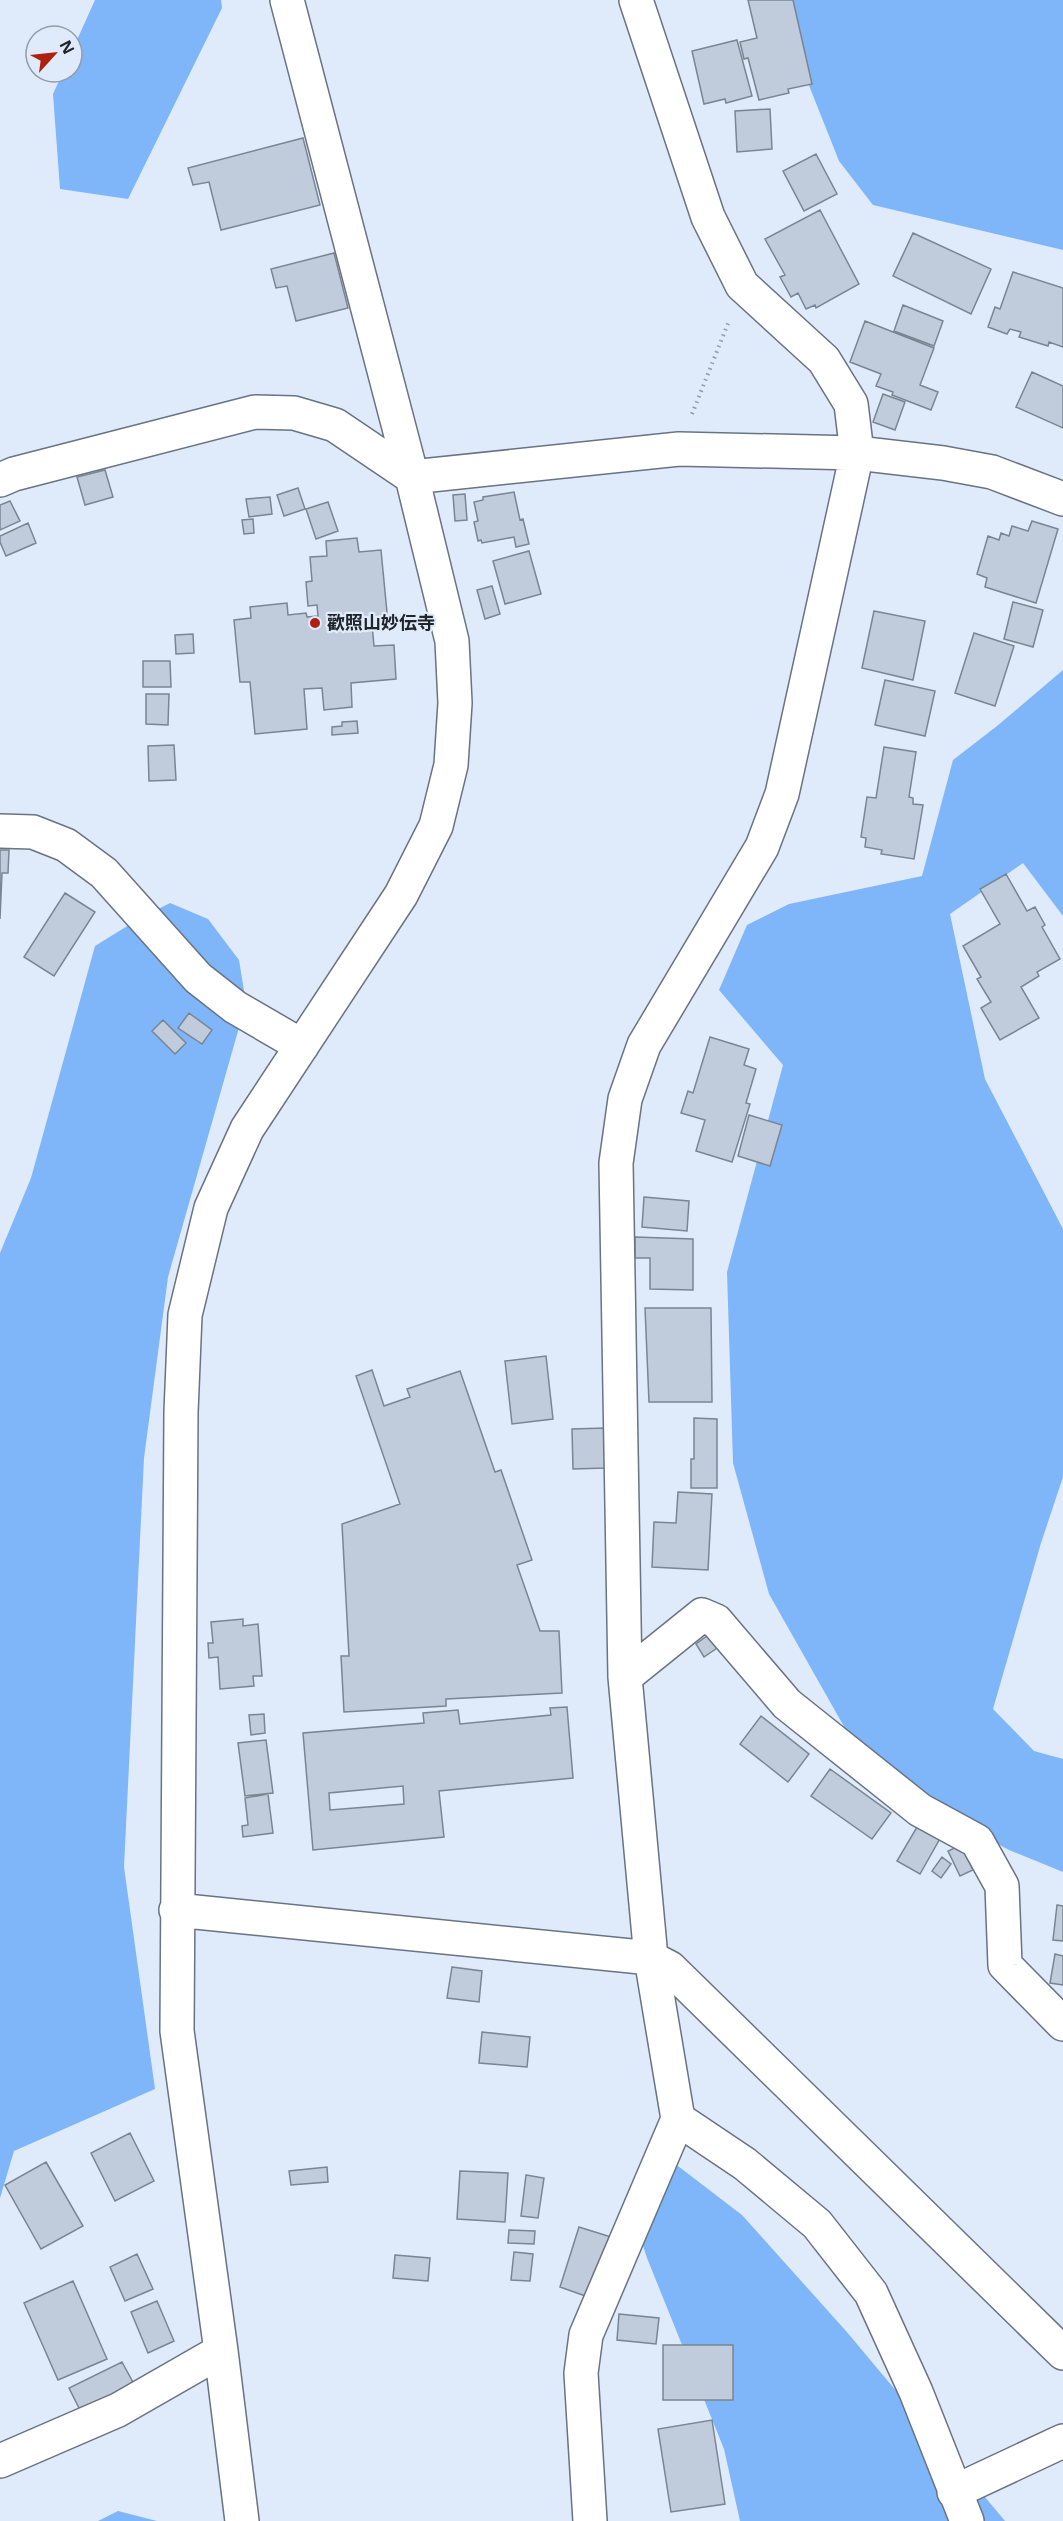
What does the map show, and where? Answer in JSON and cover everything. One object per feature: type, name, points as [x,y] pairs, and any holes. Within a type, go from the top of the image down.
[{"type":"street","points":[[242,2521],[177,2031],[181,1412],[185,1315],[211,1208],[247,1129],[401,895],[436,825],[451,765],[455,703],[452,641],[412,477],[287,0]]},
{"type":"street","points":[[590,2521],[581,2373],[586,2335],[678,2119],[651,1958],[625,1677],[616,1163],[625,1099],[644,1045],[762,847],[782,794],[857,453],[851,404],[824,360],[742,285],[708,217],[636,0]]},
{"type":"street","points":[[0,480],[14,474],[255,412],[294,413],[335,425],[412,477],[679,449],[857,453],[943,463],[992,472],[1063,499]]},
{"type":"street","points":[[0,831],[33,831],[66,845],[104,873],[198,978],[235,1008],[302,1046]]},
{"type":"street","points":[[625,1677],[702,1615],[716,1621],[788,1704],[920,1810],[977,1841],[1002,1886],[1005,1965],[1063,2024]]},
{"type":"street","points":[[176,1910],[651,1958],[670,1968],[1063,2353]]},
{"type":"street","points":[[678,2119],[745,2164],[817,2224],[871,2293],[916,2392],[960,2506],[1063,2440]]},
{"type":"street","points":[[0,2461],[118,2410],[221,2351]]},
{"type":"path","points":[[679,449],[742,285]]},
{"type":"shaded area","points":[[95,0],[221,0],[222,8],[128,199],[60,189],[53,94],[58,84],[84,84],[84,24]]},
{"type":"shaded area","points":[[780,0],[1063,0],[1063,250],[873,205],[839,161],[785,25]]},
{"type":"shaded area","points":[[1063,670],[1063,916],[1023,863],[950,914],[985,1079],[1063,1229],[1063,1477],[1041,1543],[993,1709],[1034,1751],[1063,1759],[1063,1872],[1009,1850],[872,1776],[769,1594],[733,1463],[727,1272],[783,1065],[719,990],[747,925],[789,904],[922,876],[953,760]]},
{"type":"shaded area","points":[[170,903],[208,919],[239,960],[246,1003],[168,1277],[144,1458],[124,1867],[155,2089],[14,2151],[0,2198],[0,1253],[31,1178],[95,946]]},
{"type":"shaded area","points":[[674,2163],[742,2215],[846,2331],[1005,2521],[740,2521],[724,2449],[647,2258],[630,2205]]},
{"type":"shaded area","points":[[118,2511],[157,2521],[98,2521]]},
{"type":"building","points":[[748,0],[793,0],[812,84],[788,89],[789,93],[759,100],[748,58],[744,59],[740,42],[757,38]]},
{"type":"building","points":[[737,40],[752,96],[726,103],[725,99],[704,104],[692,51]]},
{"type":"building","points":[[770,109],[772,149],[737,152],[735,111]]},
{"type":"building","points":[[303,138],[320,205],[221,230],[209,182],[193,185],[188,168]]},
{"type":"building","points":[[816,154],[837,194],[804,211],[783,171]]},
{"type":"building","points":[[820,210],[859,284],[816,308],[815,305],[806,309],[798,293],[791,297],[780,277],[785,275],[765,239]]},
{"type":"building","points":[[913,233],[991,269],[971,314],[893,276]]},
{"type":"building","points":[[334,253],[348,308],[296,321],[287,286],[276,288],[271,269]]},
{"type":"building","points":[[1013,272],[1063,288],[1063,347],[1049,342],[1048,346],[1019,337],[1021,332],[1010,329],[1007,334],[988,327],[995,307],[1000,309]]},
{"type":"building","points":[[903,305],[943,321],[934,346],[894,331]]},
{"type":"building","points":[[865,321],[934,348],[920,385],[938,392],[931,410],[892,395],[893,392],[876,386],[881,374],[850,362]]},
{"type":"building","points":[[1032,372],[1063,386],[1063,428],[1016,407]]},
{"type":"building","points":[[883,394],[905,402],[895,430],[873,422]]},
{"type":"building","points":[[105,470],[113,497],[85,505],[77,477]]},
{"type":"building","points":[[298,488],[305,509],[284,516],[277,495]]},
{"type":"building","points":[[514,492],[520,520],[523,519],[529,544],[516,547],[514,537],[482,543],[481,540],[478,541],[474,522],[478,521],[474,502],[483,500],[483,497]]},
{"type":"building","points":[[465,494],[467,520],[455,521],[453,495]]},
{"type":"building","points":[[270,497],[272,514],[249,517],[246,499]]},
{"type":"building","points":[[10,501],[20,521],[0,530],[0,505]]},
{"type":"building","points":[[328,502],[338,531],[316,539],[306,509]]},
{"type":"building","points":[[253,519],[254,533],[244,534],[242,520]]},
{"type":"building","points":[[1032,521],[1058,529],[1036,603],[985,587],[987,578],[977,574],[988,536],[999,540],[1001,533],[1009,536],[1012,526],[1028,531]]},
{"type":"building","points":[[28,523],[36,543],[6,556],[0,536]]},
{"type":"building","points":[[357,538],[359,552],[381,550],[388,623],[372,624],[374,646],[394,645],[396,679],[351,683],[352,707],[324,710],[322,688],[304,689],[307,729],[255,734],[250,682],[240,682],[234,620],[251,618],[250,607],[287,603],[288,615],[306,613],[307,617],[318,616],[317,605],[308,606],[306,582],[312,581],[310,557],[327,556],[326,541]]},
{"type":"building","points":[[529,551],[541,594],[505,604],[493,561]]},
{"type":"building","points":[[492,586],[500,614],[485,619],[477,590]]},
{"type":"building","points":[[1013,602],[1043,610],[1033,647],[1004,639]]},
{"type":"building","points":[[874,611],[925,621],[913,680],[862,668]]},
{"type":"building","points":[[974,633],[1014,646],[995,706],[955,693]]},
{"type":"building","points":[[193,634],[194,653],[176,654],[175,635]]},
{"type":"building","points":[[143,661],[170,661],[171,687],[143,687]]},
{"type":"building","points":[[885,680],[935,691],[925,736],[875,725]]},
{"type":"building","points":[[146,694],[169,694],[168,725],[146,724]]},
{"type":"building","points":[[357,721],[358,733],[332,735],[332,727],[342,726],[342,722]]},
{"type":"building","points":[[174,745],[176,780],[149,781],[148,746]]},
{"type":"building","points":[[884,747],[916,752],[909,797],[913,798],[913,804],[923,805],[914,859],[881,854],[882,850],[865,847],[866,838],[861,837],[867,797],[876,798]]},
{"type":"building","points":[[0,850],[9,850],[8,873],[2,873],[0,919]]},
{"type":"building","points":[[1006,874],[1027,911],[1035,907],[1045,925],[1042,927],[1060,959],[1037,972],[1039,976],[1021,987],[1039,1018],[1000,1040],[981,1008],[991,1002],[977,979],[981,977],[963,946],[1000,924],[980,889]]},
{"type":"building","points":[[65,893],[95,912],[54,976],[24,957]]},
{"type":"building","points":[[189,1013],[212,1030],[202,1044],[178,1028]]},
{"type":"building","points":[[163,1020],[186,1043],[175,1054],[152,1031]]},
{"type":"building","points":[[710,1037],[749,1049],[744,1065],[756,1069],[746,1103],[750,1104],[732,1162],[696,1151],[705,1120],[681,1113],[688,1091],[693,1093]]},
{"type":"building","points":[[749,1115],[782,1125],[770,1166],[738,1156]]},
{"type":"building","points":[[644,1197],[689,1201],[687,1231],[642,1227]]},
{"type":"building","points":[[635,1237],[693,1239],[693,1290],[650,1289],[650,1258],[635,1258]]},
{"type":"building","points":[[645,1308],[711,1308],[712,1402],[649,1402]]},
{"type":"building","points":[[546,1356],[553,1419],[512,1424],[505,1361]]},
{"type":"building","points":[[372,1370],[384,1406],[410,1397],[407,1389],[460,1371],[495,1472],[501,1470],[532,1560],[517,1565],[540,1631],[559,1631],[562,1693],[446,1699],[446,1706],[344,1712],[341,1656],[349,1656],[342,1524],[400,1504],[356,1376]]},
{"type":"building","points":[[694,1418],[717,1419],[717,1488],[691,1488]]},
{"type":"building","points":[[605,1428],[606,1468],[573,1469],[572,1429]]},
{"type":"building","points":[[678,1492],[712,1494],[708,1570],[652,1567],[654,1522],[676,1523]]},
{"type":"building","points":[[243,1619],[243,1626],[258,1624],[262,1676],[253,1676],[254,1686],[220,1689],[218,1657],[209,1658],[208,1643],[213,1643],[211,1622]]},
{"type":"building","points":[[711,1633],[720,1646],[704,1657],[696,1644]]},
{"type":"building","points":[[567,1707],[573,1778],[439,1791],[444,1837],[313,1850],[303,1733],[424,1723],[423,1713],[458,1710],[460,1724],[551,1715],[550,1708]],"holes":[[[403,1786],[404,1804],[330,1810],[329,1793]]]},
{"type":"building","points":[[264,1714],[265,1733],[251,1735],[249,1715]]},
{"type":"building","points":[[761,1716],[809,1754],[788,1782],[740,1744]]},
{"type":"building","points":[[266,1740],[273,1793],[245,1796],[238,1743]]},
{"type":"building","points":[[830,1769],[891,1813],[872,1839],[811,1796]]},
{"type":"building","points":[[268,1794],[273,1833],[243,1837],[242,1826],[248,1825],[245,1798]]},
{"type":"building","points":[[920,1822],[942,1835],[920,1874],[897,1861]]},
{"type":"building","points":[[961,1845],[973,1870],[960,1876],[948,1851]]},
{"type":"building","points":[[942,1857],[951,1864],[941,1878],[932,1871]]},
{"type":"building","points":[[1057,1905],[1063,1906],[1063,1941],[1053,1940]]},
{"type":"building","points":[[1055,1954],[1063,1956],[1063,1985],[1050,1983]]},
{"type":"building","points":[[452,1967],[482,1971],[479,2002],[447,1998]]},
{"type":"building","points":[[482,2032],[530,2037],[527,2067],[479,2063]]},
{"type":"building","points":[[130,2133],[154,2181],[115,2201],[91,2153]]},
{"type":"building","points":[[46,2162],[83,2226],[41,2249],[5,2185]]},
{"type":"building","points":[[327,2167],[328,2182],[291,2185],[289,2171]]},
{"type":"building","points":[[460,2171],[508,2173],[505,2222],[457,2219]]},
{"type":"building","points":[[526,2175],[544,2178],[538,2218],[521,2216]]},
{"type":"building","points":[[579,2227],[611,2237],[591,2298],[560,2287]]},
{"type":"building","points":[[509,2230],[535,2231],[534,2244],[508,2243]]},
{"type":"building","points":[[514,2252],[533,2254],[530,2281],[511,2280]]},
{"type":"building","points":[[137,2254],[153,2289],[125,2301],[110,2267]]},
{"type":"building","points":[[395,2255],[430,2258],[428,2281],[393,2278]]},
{"type":"building","points":[[73,2281],[107,2359],[58,2380],[24,2303]]},
{"type":"building","points":[[157,2301],[174,2341],[148,2353],[131,2312]]},
{"type":"building","points":[[619,2314],[659,2318],[656,2344],[617,2340]]},
{"type":"building","points":[[663,2345],[733,2345],[733,2400],[663,2400]]},
{"type":"building","points":[[122,2362],[135,2386],[81,2412],[69,2388]]},
{"type":"building","points":[[712,2420],[725,2504],[671,2512],[658,2429]]},
{"type":"place","name":"歡照山妙伝寺","points":[[315,623]]}]
